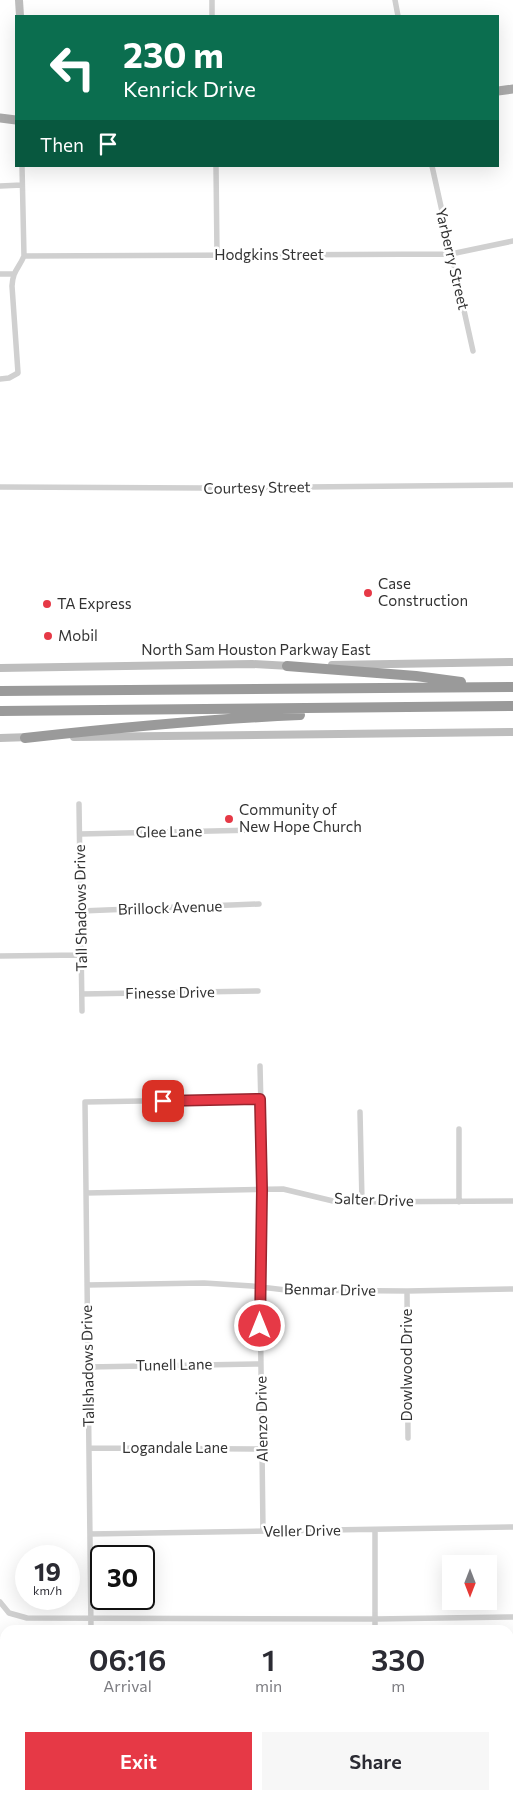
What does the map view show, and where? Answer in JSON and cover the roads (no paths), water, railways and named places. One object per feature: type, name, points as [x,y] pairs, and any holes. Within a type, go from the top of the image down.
[{"type":"highway","points":[[287,666],[416,676],[492,687]]},
{"type":"highway","points":[[0,691],[513,687]]},
{"type":"highway","points":[[25,738],[246,717],[490,706]]},
{"type":"highway","points":[[0,711],[513,706]]},
{"type":"main road","points":[[19,0],[20,15]]},
{"type":"main road","points":[[499,91],[513,89]]},
{"type":"main road","points":[[0,118],[15,120]]},
{"type":"main road","name":"North Sam Houston Parkway East","points":[[0,668],[513,662]]},
{"type":"main road","points":[[0,738],[513,732]]},
{"type":"street","points":[[212,0],[212,15]]},
{"type":"street","points":[[395,0],[398,15]]},
{"type":"street","points":[[0,379],[9,378],[18,373],[13,274],[21,264],[24,256],[22,167]]},
{"type":"street","points":[[216,167],[217,255]]},
{"type":"street","name":"Yarberry Street","points":[[432,167],[473,351]]},
{"type":"street","points":[[0,186],[22,185]]},
{"type":"street","name":"Hodgkins Street","points":[[24,256],[451,254],[513,242]]},
{"type":"street","points":[[0,274],[13,274]]},
{"type":"street","name":"Courtesy Street","points":[[0,487],[205,488],[513,485]]},
{"type":"street","name":"Tall Shadows Drive","points":[[79,804],[82,1011]]},
{"type":"street","name":"Glee Lane","points":[[80,834],[257,830]]},
{"type":"street","name":"Brillock Avenue","points":[[81,912],[258,904]]},
{"type":"street","points":[[0,956],[82,955]]},
{"type":"street","name":"Finesse Drive","points":[[82,994],[258,991]]},
{"type":"street","name":"Alenzo Drive","points":[[260,1066],[263,1531]]},
{"type":"street","name":"Tallshadows Drive","points":[[91,1625],[85,1102],[260,1099]]},
{"type":"street","points":[[360,1112],[362,1202]]},
{"type":"street","points":[[459,1202],[460,1129]]},
{"type":"street","name":"Salter Drive","points":[[86,1193],[283,1189],[333,1201],[513,1201]]},
{"type":"street","name":"Benmar Drive","points":[[87,1285],[204,1283],[286,1290],[407,1292],[513,1289]]},
{"type":"street","name":"Dowlwood Drive","points":[[407,1292],[408,1438]]},
{"type":"street","name":"Tunell Lane","points":[[88,1367],[261,1364]]},
{"type":"street","name":"Logandale Lane","points":[[89,1448],[262,1449]]},
{"type":"street","name":"Veller Drive","points":[[90,1534],[513,1528]]},
{"type":"street","points":[[375,1530],[375,1625]]},
{"type":"street","points":[[0,1602],[9,1613],[27,1618],[75,1620],[91,1618],[375,1619],[513,1617]]},
{"type":"place","name":"Case Construction","points":[[368,593]]},
{"type":"place","name":"TA Express","points":[[47,604]]},
{"type":"place","name":"Mobil","points":[[48,636]]},
{"type":"place","name":"Community of New Hope Church","points":[[229,819]]}]
